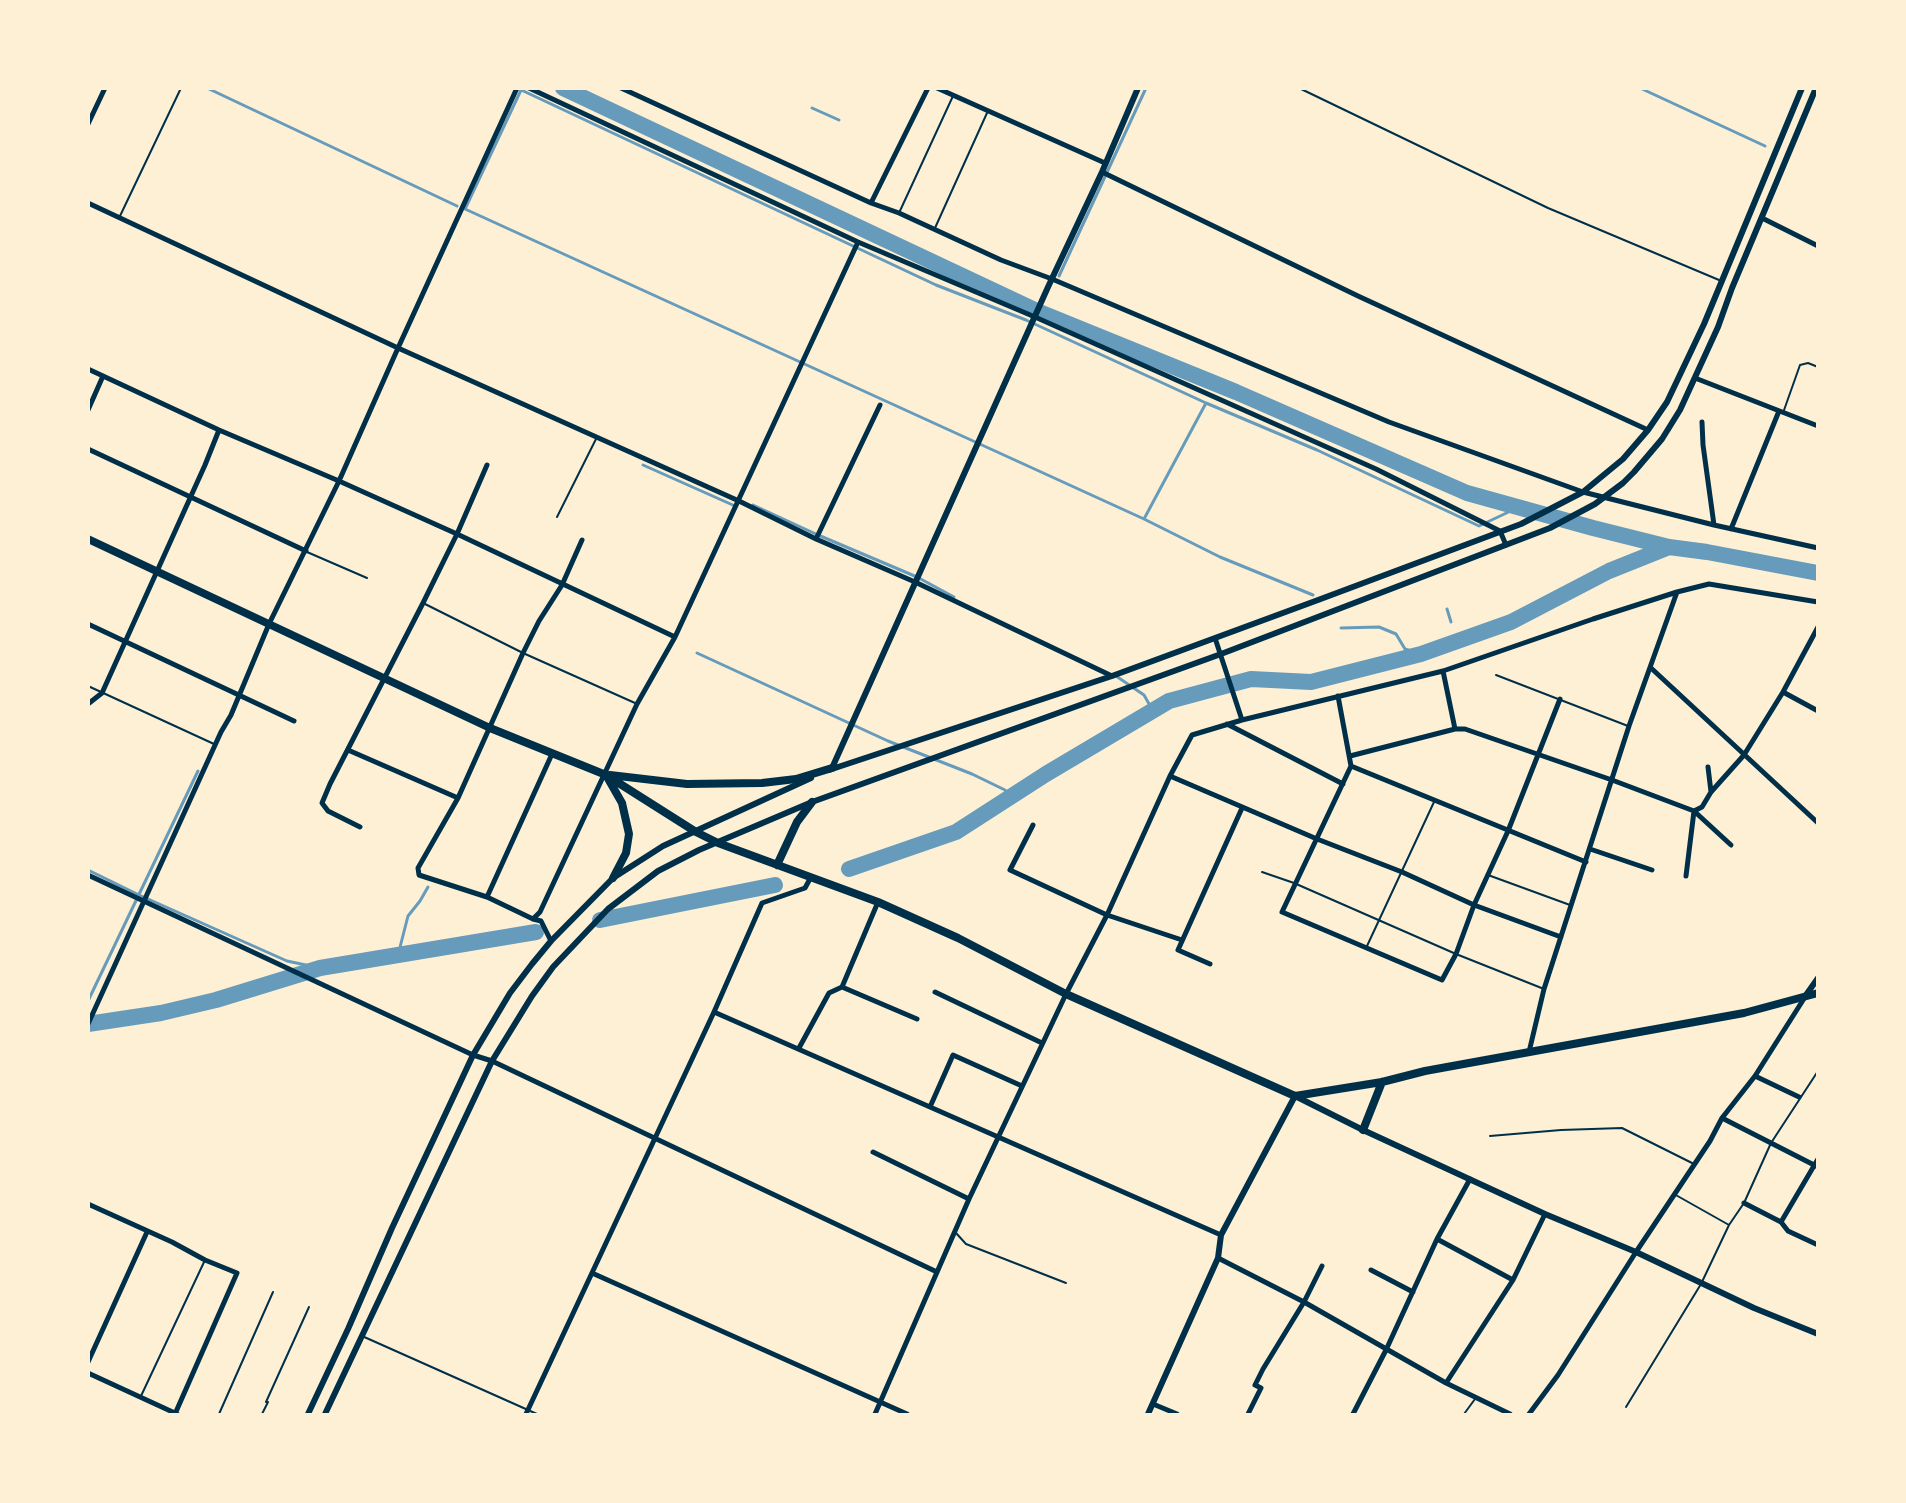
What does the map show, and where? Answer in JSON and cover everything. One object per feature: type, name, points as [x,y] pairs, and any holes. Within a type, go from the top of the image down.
[{"type":"main road","points":[[88,539],[490,728],[606,775],[696,832],[718,843],[878,902],[958,938],[1066,994],[1295,1096],[1382,1082],[1425,1071],[1744,1012],[1818,993]]},
{"type":"main road","points":[[606,775],[687,783],[753,783],[796,779],[832,768]]},
{"type":"main road","points":[[606,775],[622,803],[629,834],[626,853],[613,878]]},
{"type":"main road","points":[[777,865],[797,822],[812,802]]},
{"type":"main road","points":[[1363,1131],[1382,1082]]},
{"type":"street","points":[[88,124],[105,88]]},
{"type":"street","points":[[88,1024],[92,1010],[217,745],[269,624],[339,481],[517,88]]},
{"type":"street","points":[[529,88],[858,242],[1035,317],[1376,469],[1500,531],[1506,545]]},
{"type":"street","points":[[621,88],[871,203],[899,213],[934,231],[1389,422],[1583,492],[1713,525],[1818,548]]},
{"type":"street","points":[[871,203],[928,88]]},
{"type":"street","points":[[937,88],[1105,164]]},
{"type":"street","points":[[832,768],[1138,88]]},
{"type":"street","points":[[308,1414],[472,1056],[510,993],[551,941],[613,878],[663,846],[832,768],[1112,676],[1521,524],[1583,492],[1623,459],[1648,430],[1667,402],[1686,365],[1802,88]]},
{"type":"street","points":[[325,1414],[492,1061],[532,996],[553,967],[608,909],[657,871],[699,850],[812,802],[1221,655],[1550,528],[1604,498],[1628,478],[1662,439],[1680,410],[1816,88]]},
{"type":"street","points":[[1102,172],[1358,296],[1648,430]]},
{"type":"street","points":[[88,203],[398,348],[915,582],[1112,676]]},
{"type":"street","points":[[1762,218],[1818,246]]},
{"type":"street","points":[[532,919],[540,912],[606,775],[637,704],[675,637],[858,242]]},
{"type":"street","points":[[88,369],[219,430],[457,534],[675,637]]},
{"type":"street","points":[[88,410],[103,376]]},
{"type":"street","points":[[1695,378],[1818,426]]},
{"type":"street","points":[[816,539],[880,405]]},
{"type":"street","points":[[1731,529],[1781,412]]},
{"type":"street","points":[[1702,422],[1713,525]]},
{"type":"street","points":[[88,704],[102,693],[219,430]]},
{"type":"street","points":[[88,449],[306,551]]},
{"type":"street","points":[[360,826],[328,811],[322,803],[457,534],[487,465]]},
{"type":"street","points":[[551,941],[541,921],[532,919],[487,897],[419,875],[418,868],[458,798],[523,653],[539,621],[562,585],[582,540]]},
{"type":"street","points":[[875,1414],[969,1199],[1042,1043],[1107,915],[1170,776],[1192,735],[1241,718],[1443,671],[1677,592],[1709,584],[1818,602]]},
{"type":"street","points":[[1529,1053],[1544,989],[1629,726],[1677,592]]},
{"type":"street","points":[[88,624],[294,721]]},
{"type":"street","points":[[1694,811],[1702,807],[1711,792],[1744,755],[1783,692],[1818,627]]},
{"type":"street","points":[[1215,638],[1241,718]]},
{"type":"street","points":[[1651,668],[1818,824]]},
{"type":"street","points":[[1443,671],[1455,729]]},
{"type":"street","points":[[1783,692],[1818,711]]},
{"type":"street","points":[[1338,696],[1351,766],[1282,912],[1442,980],[1456,954],[1474,905],[1508,831],[1560,699]]},
{"type":"street","points":[[1227,724],[1343,784]]},
{"type":"street","points":[[1350,756],[1455,729],[1465,729],[1694,811],[1731,845]]},
{"type":"street","points":[[348,750],[458,798]]},
{"type":"street","points":[[487,897],[552,754]]},
{"type":"street","points":[[1351,766],[1586,862]]},
{"type":"street","points":[[1708,767],[1711,792]]},
{"type":"street","points":[[1170,776],[1242,808],[1402,872],[1474,905],[1561,937]]},
{"type":"street","points":[[1210,964],[1178,950],[1242,808]]},
{"type":"street","points":[[1686,876],[1694,811]]},
{"type":"street","points":[[1033,825],[1010,870],[1107,915],[1182,940]]},
{"type":"street","points":[[1590,849],[1652,870]]},
{"type":"street","points":[[88,875],[472,1056],[492,1061],[937,1272]]},
{"type":"street","points":[[526,1412],[714,1012],[762,903],[805,888],[811,877]]},
{"type":"street","points":[[799,1048],[829,993],[842,987],[878,902]]},
{"type":"street","points":[[1528,1414],[1558,1375],[1710,1141],[1722,1118],[1755,1076],[1818,978]]},
{"type":"street","points":[[842,987],[917,1019]]},
{"type":"street","points":[[935,992],[1042,1043]]},
{"type":"street","points":[[714,1012],[1221,1235]]},
{"type":"street","points":[[930,1107],[953,1055],[1022,1086]]},
{"type":"street","points":[[1755,1076],[1799,1097]]},
{"type":"street","points":[[1148,1414],[1218,1258],[1221,1235],[1295,1096],[1363,1131],[1545,1214],[1636,1252],[1701,1284],[1818,1334]]},
{"type":"street","points":[[1722,1118],[1816,1166]]},
{"type":"street","points":[[873,1152],[969,1199]]},
{"type":"street","points":[[1781,1222],[1816,1166],[1818,1159]]},
{"type":"street","points":[[1353,1414],[1386,1350],[1437,1239],[1470,1179]]},
{"type":"street","points":[[1744,1203],[1781,1222],[1788,1231],[1818,1245]]},
{"type":"street","points":[[88,1204],[237,1273],[176,1414],[88,1373]]},
{"type":"street","points":[[1446,1383],[1513,1280],[1545,1214]]},
{"type":"street","points":[[89,1360],[147,1232]]},
{"type":"street","points":[[1437,1239],[1513,1280]]},
{"type":"street","points":[[1218,1258],[1304,1302],[1475,1399],[1510,1414]]},
{"type":"street","points":[[1248,1414],[1261,1388],[1255,1385],[1263,1369],[1304,1302],[1322,1266]]},
{"type":"street","points":[[1371,1270],[1413,1292]]},
{"type":"street","points":[[592,1273],[907,1414]]},
{"type":"street","points":[[1154,1404],[1177,1414]]},
{"type":"lane","points":[[119,217],[181,88]]},
{"type":"lane","points":[[1299,88],[1548,208],[1722,281]]},
{"type":"lane","points":[[899,213],[953,96]]},
{"type":"lane","points":[[934,231],[987,111]]},
{"type":"lane","points":[[1781,412],[1800,366],[1808,363],[1818,367]]},
{"type":"lane","points":[[557,517],[597,437]]},
{"type":"lane","points":[[306,551],[367,578]]},
{"type":"lane","points":[[423,603],[523,653],[637,704]]},
{"type":"lane","points":[[1496,675],[1629,726]]},
{"type":"lane","points":[[88,686],[217,745]]},
{"type":"lane","points":[[1366,949],[1435,799]]},
{"type":"lane","points":[[1262,872],[1294,883],[1456,954],[1544,989]]},
{"type":"lane","points":[[1488,874],[1572,906]]},
{"type":"lane","points":[[1626,1407],[1701,1284],[1729,1225],[1744,1203],[1771,1143],[1818,1071]]},
{"type":"lane","points":[[1490,1136],[1585,1128],[1622,1128],[1694,1164]]},
{"type":"lane","points":[[1674,1194],[1729,1225]]},
{"type":"lane","points":[[956,1233],[966,1244],[1066,1283]]},
{"type":"lane","points":[[140,1398],[205,1260]]},
{"type":"lane","points":[[219,1414],[273,1292]]},
{"type":"lane","points":[[262,1414],[309,1307]]},
{"type":"lane","points":[[362,1336],[526,1412],[537,1414]]},
{"type":"lane","points":[[1464,1414],[1475,1399]]},
{"type":"waterway","points":[[207,88],[457,206]]},
{"type":"waterway","points":[[517,88],[936,285],[1026,320],[1206,403],[1317,450],[1479,526],[1517,508]]},
{"type":"waterway","points":[[563,88],[1039,312],[1236,392],[1467,493],[1669,547],[1818,573]]},
{"type":"waterway","points":[[1059,276],[1146,88]]},
{"type":"waterway","points":[[1640,88],[1765,146]]},
{"type":"waterway","points":[[465,209],[521,90]]},
{"type":"waterway","points":[[812,108],[839,120]]},
{"type":"waterway","points":[[465,209],[1144,519],[1220,557],[1313,595]]},
{"type":"waterway","points":[[1144,519],[1206,403]]},
{"type":"waterway","points":[[643,465],[735,506]]},
{"type":"waterway","points":[[753,505],[917,577],[954,597]]},
{"type":"waterway","points":[[849,869],[956,832],[1046,774],[1169,701],[1251,679],[1311,682],[1421,654],[1511,622],[1609,571],[1669,547]]},
{"type":"waterway","points":[[1447,609],[1451,622]]},
{"type":"waterway","points":[[1341,628],[1379,627],[1396,634],[1405,649],[1421,654]]},
{"type":"waterway","points":[[697,653],[888,741],[972,774],[1005,790],[1009,798]]},
{"type":"waterway","points":[[1116,676],[1144,695],[1153,711]]},
{"type":"waterway","points":[[88,1001],[198,771]]},
{"type":"waterway","points":[[88,870],[287,961],[320,968]]},
{"type":"waterway","points":[[600,920],[775,885]]},
{"type":"waterway","points":[[398,955],[408,916],[428,887]]},
{"type":"waterway","points":[[88,1024],[161,1013],[216,1000],[320,968],[536,932]]}]
